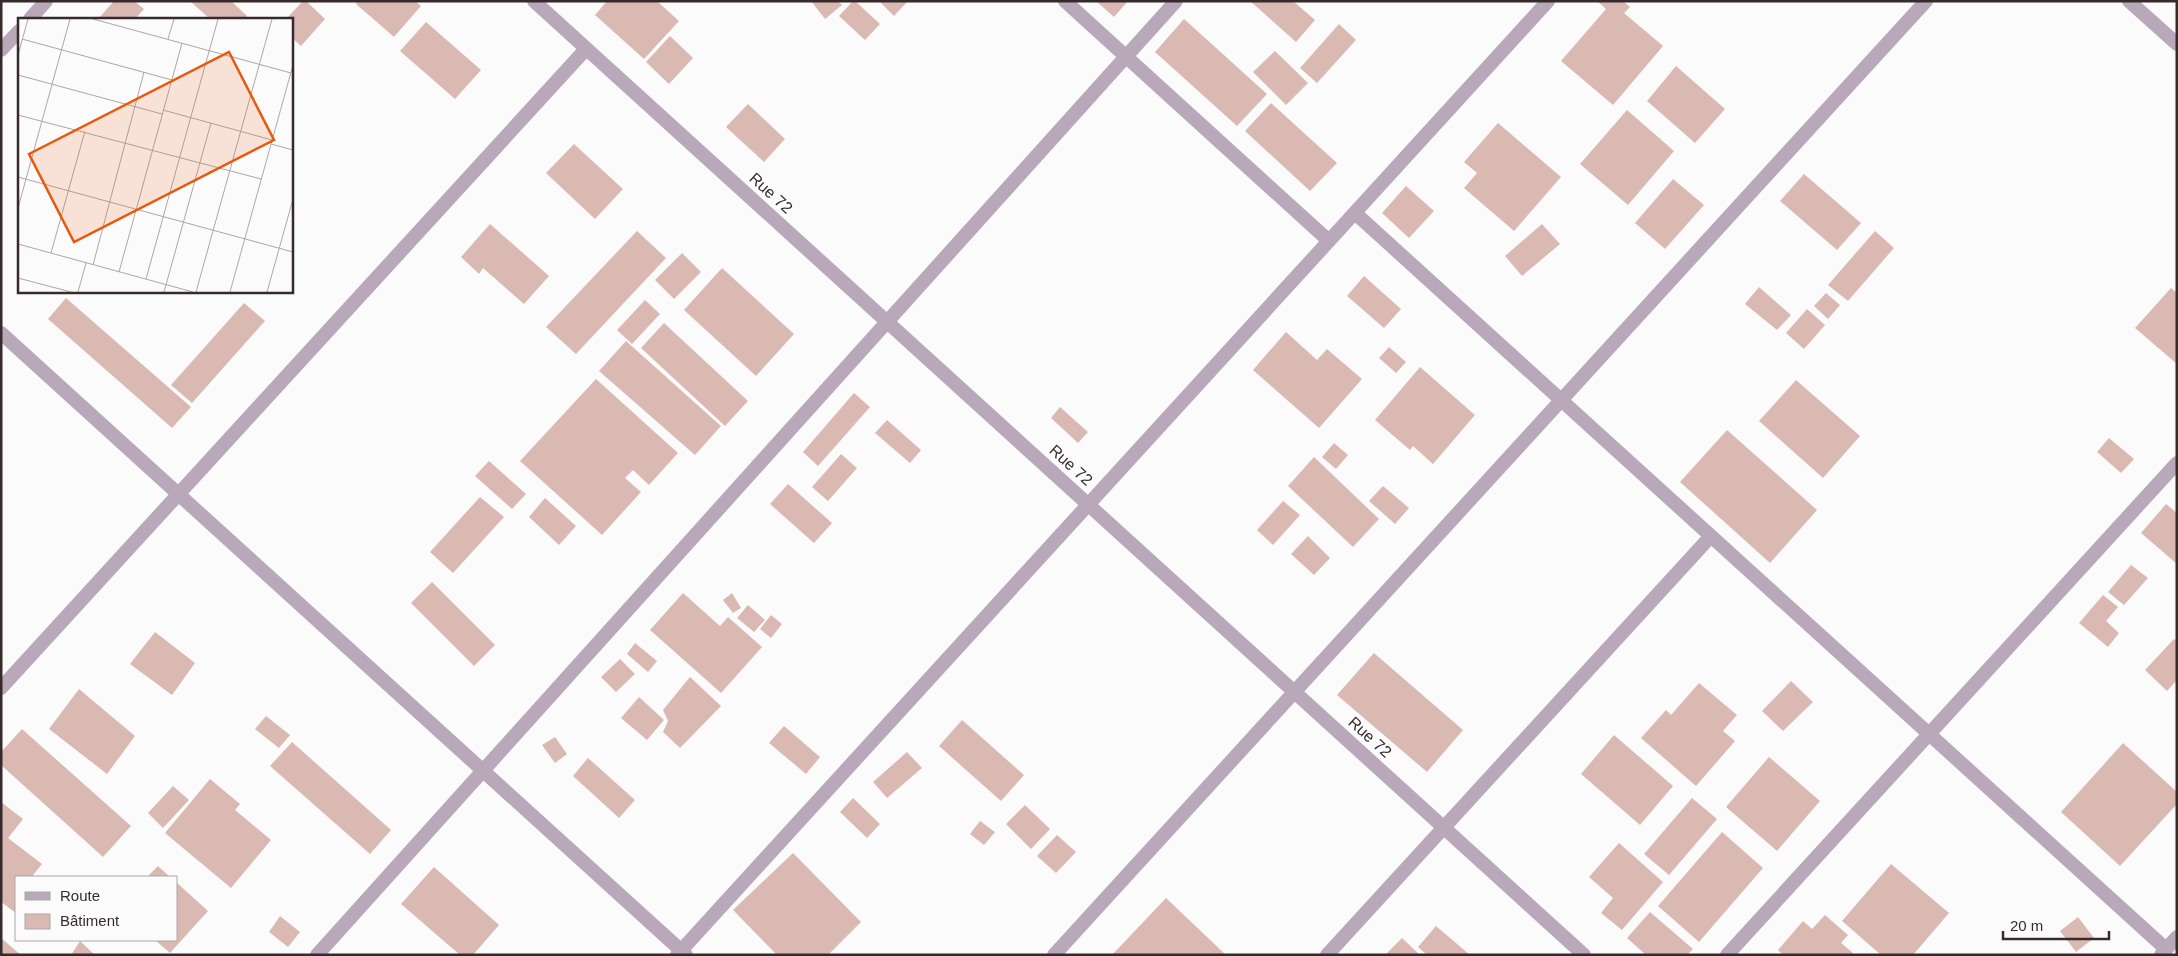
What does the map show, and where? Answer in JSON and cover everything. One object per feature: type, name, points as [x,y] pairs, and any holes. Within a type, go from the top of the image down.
[{"type":"street","points":[[31,18],[46,1]]},
{"type":"street","name":"Rue 72","points":[[534,1],[1584,955]]},
{"type":"street","points":[[1065,1],[1329,241]]},
{"type":"street","points":[[317,955],[1176,1]]},
{"type":"street","points":[[1,333],[483,770],[681,953],[1548,1]]},
{"type":"street","points":[[1054,955],[1926,1]]},
{"type":"street","points":[[2129,1],[2177,44]]},
{"type":"street","points":[[1,50],[18,32]]},
{"type":"street","points":[[1,688],[586,49]]},
{"type":"street","points":[[1355,213],[1929,734],[2163,952],[2177,937]]},
{"type":"street","points":[[1727,955],[2177,463]]},
{"type":"street","points":[[1327,955],[1710,536]]},
{"type":"building","points":[[114,1],[134,1],[144,9],[136,18],[99,18]]},
{"type":"building","points":[[190,1],[231,1],[247,16],[245,18],[209,18]]},
{"type":"building","points":[[303,1],[306,1],[325,19],[301,46],[292,38],[292,18],[287,18]]},
{"type":"building","points":[[358,1],[415,1],[421,6],[394,37],[356,4]]},
{"type":"building","points":[[607,1],[657,1],[679,21],[644,59],[595,15]]},
{"type":"building","points":[[811,1],[838,1],[842,5],[825,19]]},
{"type":"building","points":[[853,1],[880,24],[865,40],[839,16]]},
{"type":"building","points":[[879,1],[908,1],[894,16]]},
{"type":"building","points":[[1096,1],[1126,1],[1127,2],[1114,17]]},
{"type":"building","points":[[1250,1],[1293,1],[1315,20],[1296,42]]},
{"type":"building","points":[[1597,1],[1623,1],[1630,7],[1624,13],[1663,46],[1613,105],[1561,61],[1606,9]]},
{"type":"building","points":[[1184,19],[1267,94],[1237,126],[1155,52]]},
{"type":"building","points":[[426,22],[481,70],[455,99],[400,51]]},
{"type":"building","points":[[1339,24],[1356,40],[1317,83],[1300,68]]},
{"type":"building","points":[[670,36],[693,58],[669,84],[646,62]]},
{"type":"building","points":[[1275,51],[1308,83],[1286,105],[1253,72]]},
{"type":"building","points":[[1676,66],[1725,109],[1695,143],[1647,101]]},
{"type":"building","points":[[1271,103],[1337,163],[1310,191],[1245,131]]},
{"type":"building","points":[[748,104],[785,139],[764,162],[726,127]]},
{"type":"building","points":[[1627,110],[1674,151],[1628,205],[1580,164]]},
{"type":"building","points":[[1498,123],[1561,177],[1514,231],[1464,188],[1477,173],[1464,162]]},
{"type":"building","points":[[574,144],[623,189],[595,219],[546,173]]},
{"type":"building","points":[[1804,174],[1861,223],[1837,250],[1780,201]]},
{"type":"building","points":[[1673,179],[1704,205],[1665,249],[1635,223]]},
{"type":"building","points":[[1406,186],[1434,211],[1409,238],[1382,213]]},
{"type":"building","points":[[490,224],[549,276],[524,304],[483,268],[479,274],[461,257]]},
{"type":"building","points":[[1542,224],[1560,244],[1522,276],[1505,256]]},
{"type":"building","points":[[637,231],[666,258],[576,354],[546,327]]},
{"type":"building","points":[[1875,231],[1894,248],[1848,301],[1828,285]]},
{"type":"building","points":[[682,253],[701,272],[674,299],[655,280]]},
{"type":"building","points":[[722,268],[794,334],[756,376],[684,310]]},
{"type":"building","points":[[1364,276],[1401,309],[1384,328],[1347,296]]},
{"type":"building","points":[[1759,287],[1791,315],[1777,330],[1745,304]]},
{"type":"building","points":[[2171,288],[2177,293],[2177,364],[2135,328]]},
{"type":"building","points":[[1826,293],[1840,305],[1828,319],[1814,306]]},
{"type":"building","points":[[66,298],[191,407],[172,428],[48,319]]},
{"type":"building","points":[[645,300],[660,314],[632,344],[617,330]]},
{"type":"building","points":[[244,303],[265,321],[192,403],[171,385]]},
{"type":"building","points":[[1807,309],[1825,325],[1804,349],[1786,333]]},
{"type":"building","points":[[664,323],[748,401],[725,426],[641,348]]},
{"type":"building","points":[[1286,332],[1317,360],[1327,349],[1362,379],[1319,428],[1253,370]]},
{"type":"building","points":[[626,341],[721,426],[695,455],[599,371]]},
{"type":"building","points":[[1389,347],[1406,362],[1396,373],[1379,358]]},
{"type":"building","points":[[1420,367],[1475,415],[1433,464],[1413,446],[1410,450],[1375,420]]},
{"type":"building","points":[[596,379],[678,453],[649,485],[633,470],[625,478],[641,492],[602,535],[520,461]]},
{"type":"building","points":[[1796,380],[1860,436],[1823,478],[1759,421]]},
{"type":"building","points":[[854,393],[870,407],[818,466],[803,452]]},
{"type":"building","points":[[1060,407],[1088,432],[1078,443],[1051,418]]},
{"type":"building","points":[[887,420],[921,450],[910,463],[875,433]]},
{"type":"building","points":[[1727,430],[1817,510],[1770,563],[1680,482]]},
{"type":"building","points":[[2109,438],[2134,459],[2121,473],[2097,452]]},
{"type":"building","points":[[1334,443],[1348,455],[1336,469],[1322,457]]},
{"type":"building","points":[[841,454],[857,468],[828,501],[812,487]]},
{"type":"building","points":[[1314,457],[1379,519],[1353,547],[1288,486]]},
{"type":"building","points":[[489,461],[526,494],[512,509],[475,476]]},
{"type":"building","points":[[788,484],[832,523],[814,543],[770,504]]},
{"type":"building","points":[[1383,486],[1409,508],[1395,524],[1369,501]]},
{"type":"building","points":[[480,497],[504,517],[453,573],[430,552]]},
{"type":"building","points":[[545,498],[576,526],[559,545],[529,517]]},
{"type":"building","points":[[1283,501],[1300,515],[1273,545],[1257,530]]},
{"type":"building","points":[[2166,504],[2177,513],[2177,564],[2141,533]]},
{"type":"building","points":[[1308,536],[1330,558],[1314,575],[1291,554]]},
{"type":"building","points":[[2131,565],[2148,578],[2124,605],[2108,592]]},
{"type":"building","points":[[432,582],[495,645],[474,666],[411,603]]},
{"type":"building","points":[[683,593],[720,626],[728,617],[762,647],[721,693],[650,630]]},
{"type":"building","points":[[732,593],[741,608],[733,613],[723,600]]},
{"type":"building","points":[[2103,595],[2118,607],[2106,621],[2119,633],[2108,647],[2079,623]]},
{"type":"building","points":[[748,605],[765,620],[754,632],[737,618]]},
{"type":"building","points":[[771,615],[782,624],[771,638],[760,629]]},
{"type":"building","points":[[155,632],[195,663],[172,695],[130,664]]},
{"type":"building","points":[[2174,639],[2177,641],[2177,680],[2167,691],[2145,670]]},
{"type":"building","points":[[635,643],[657,661],[648,672],[627,654]]},
{"type":"building","points":[[1374,653],[1463,730],[1427,772],[1337,695]]},
{"type":"building","points":[[620,659],[635,674],[616,692],[601,677]]},
{"type":"building","points":[[690,677],[721,706],[680,748],[663,732],[668,721],[663,710]]},
{"type":"building","points":[[1791,681],[1813,702],[1783,731],[1762,711]]},
{"type":"building","points":[[1699,683],[1737,715],[1723,731],[1735,741],[1696,786],[1641,738],[1666,710],[1671,715]]},
{"type":"building","points":[[79,689],[135,736],[107,774],[49,729]]},
{"type":"building","points":[[639,697],[664,720],[647,740],[621,718]]},
{"type":"building","points":[[266,716],[290,735],[279,748],[255,729]]},
{"type":"building","points":[[962,720],[1024,775],[1001,801],[939,746]]},
{"type":"building","points":[[784,726],[820,757],[806,774],[769,743]]},
{"type":"building","points":[[22,729],[131,826],[103,857],[1,765],[1,752]]},
{"type":"building","points":[[1614,735],[1673,786],[1640,825],[1581,774]]},
{"type":"building","points":[[555,737],[567,754],[555,763],[542,745]]},
{"type":"building","points":[[292,742],[391,830],[370,854],[270,766]]},
{"type":"building","points":[[2123,743],[2177,792],[2177,804],[2120,866],[2061,812]]},
{"type":"building","points":[[907,752],[922,768],[887,798],[873,782]]},
{"type":"building","points":[[1769,757],[1820,801],[1777,851],[1726,807]]},
{"type":"building","points":[[588,758],[635,800],[619,818],[573,776]]},
{"type":"building","points":[[210,779],[240,804],[235,810],[271,840],[231,888],[165,833]]},
{"type":"building","points":[[173,786],[189,800],[163,828],[148,813]]},
{"type":"building","points":[[853,798],[880,824],[867,838],[840,812]]},
{"type":"building","points":[[1692,798],[1717,819],[1669,875],[1644,854]]},
{"type":"building","points":[[1,802],[23,819],[8,838],[42,864],[34,876],[15,876],[15,912],[1,902]]},
{"type":"building","points":[[1025,805],[1050,829],[1031,849],[1006,824]]},
{"type":"building","points":[[980,821],[995,832],[984,845],[970,834]]},
{"type":"building","points":[[1722,832],[1763,868],[1699,942],[1658,906]]},
{"type":"building","points":[[1057,835],[1076,852],[1056,873],[1037,856]]},
{"type":"building","points":[[1619,843],[1663,882],[1622,930],[1601,913],[1613,898],[1589,877]]},
{"type":"building","points":[[793,853],[861,922],[828,955],[777,955],[733,910]]},
{"type":"building","points":[[1891,864],[1949,913],[1913,955],[1881,955],[1842,921]]},
{"type":"building","points":[[158,866],[169,876],[148,876]]},
{"type":"building","points":[[434,867],[499,925],[473,955],[460,955],[401,904]]},
{"type":"building","points":[[178,884],[208,911],[170,953],[156,941],[178,941]]},
{"type":"building","points":[[1166,898],[1226,955],[1112,955]]},
{"type":"building","points":[[1650,912],[1693,949],[1687,955],[1646,955],[1627,938]]},
{"type":"building","points":[[1825,915],[1848,935],[1841,943],[1853,953],[1852,955],[1783,955],[1778,950],[1803,921],[1812,929]]},
{"type":"building","points":[[280,916],[300,932],[288,947],[269,932]]},
{"type":"building","points":[[2078,917],[2094,938],[2076,952],[2060,931]]},
{"type":"building","points":[[1436,926],[1470,955],[1427,955],[1418,947]]},
{"type":"building","points":[[1,938],[21,955],[1,955]]},
{"type":"building","points":[[1402,938],[1420,955],[1385,955]]},
{"type":"building","points":[[80,941],[95,955],[71,955]]}]
